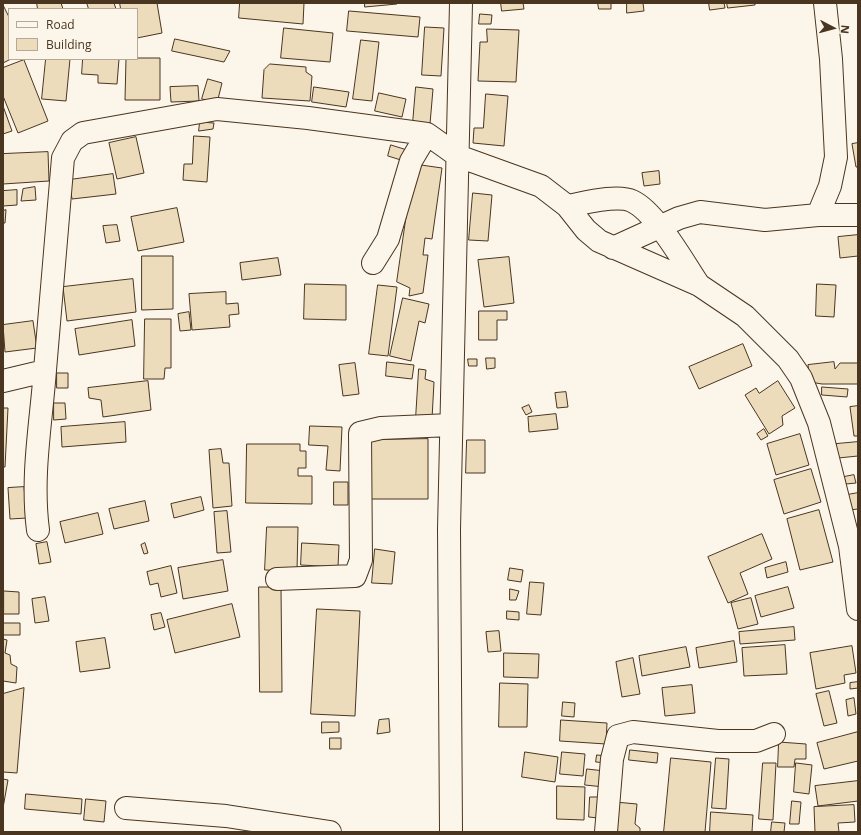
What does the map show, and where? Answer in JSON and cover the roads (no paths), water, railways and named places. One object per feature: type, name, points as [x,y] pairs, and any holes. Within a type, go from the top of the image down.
[{"type":"street","points":[[451,832],[449,529],[461,3]]},
{"type":"street","points":[[818,215],[830,186],[836,157],[831,59],[825,3]]},
{"type":"street","points":[[38,530],[34,501],[34,474],[45,371],[63,158],[72,141],[83,133],[217,109],[308,118],[427,134],[458,156],[540,186],[567,206],[586,230],[599,241],[699,285],[745,316],[788,359],[801,378],[819,423],[854,545],[858,608]]},
{"type":"street","points":[[373,263],[388,239],[411,161],[427,134]]},
{"type":"street","points":[[567,206],[612,199],[631,201],[646,212],[659,227],[699,285]]},
{"type":"street","points":[[613,248],[679,218],[700,212],[765,220],[818,215],[858,215]]},
{"type":"street","points":[[3,381],[45,371]]},
{"type":"street","points":[[277,579],[355,576],[361,560],[360,433],[381,428],[451,425]]},
{"type":"street","points":[[606,832],[612,759],[618,736],[633,732],[718,741],[756,741],[774,734]]},
{"type":"street","points":[[126,808],[226,816],[330,832]]}]
